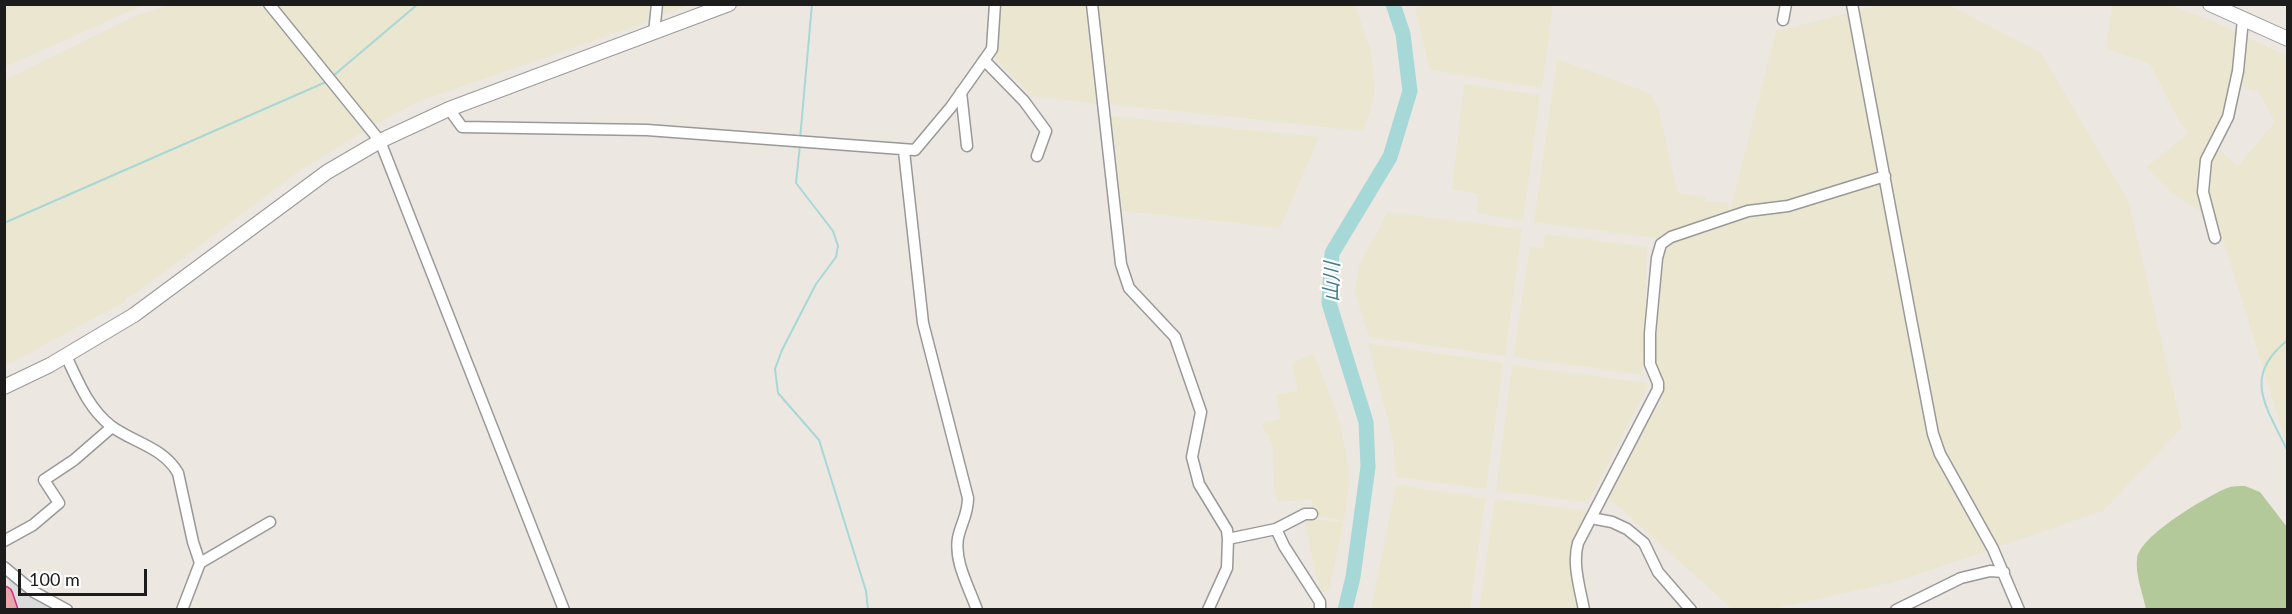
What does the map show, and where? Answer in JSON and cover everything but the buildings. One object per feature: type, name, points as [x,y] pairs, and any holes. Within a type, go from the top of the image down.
[{"type":"highway","points":[[4,595],[9,609]]},
{"type":"street","points":[[269,4],[380,141],[564,609]]},
{"type":"street","points":[[654,33],[657,4]]},
{"type":"street","points":[[4,387],[66,356],[134,315],[327,172],[380,141],[449,109],[729,4]]},
{"type":"street","points":[[449,109],[462,127],[647,130],[915,150],[992,49],[995,4]]},
{"type":"street","points":[[1092,4],[1121,264],[1129,288],[1175,337],[1201,412],[1192,457],[1199,484],[1227,530],[1227,568],[1208,609]]},
{"type":"street","points":[[1783,20],[1785,4]]},
{"type":"street","points":[[1852,4],[1885,176],[1898,258],[1933,434],[1940,454],[1963,491],[2004,572],[2019,609]]},
{"type":"street","points":[[2210,4],[2240,14],[2288,39]]},
{"type":"street","points":[[2214,238],[2203,192],[2206,160],[2228,117],[2238,71],[2240,14]]},
{"type":"street","points":[[984,60],[1024,101],[1046,131],[1037,156]]},
{"type":"street","points":[[961,92],[967,146]]},
{"type":"street","points":[[904,150],[923,323],[968,498],[968,512],[958,537],[958,558],[977,609]]},
{"type":"street","points":[[1584,609],[1576,555],[1580,538],[1658,389],[1658,383],[1650,364],[1650,333],[1657,258],[1661,243],[1671,237],[1748,211],[1788,206],[1885,176]]},
{"type":"street","points":[[66,356],[90,403],[112,427],[161,453],[172,463],[178,473],[193,542],[200,563]]},
{"type":"street","points":[[4,541],[33,525],[59,503],[44,480],[74,459],[112,427]]},
{"type":"street","points":[[1228,539],[1276,529],[1305,514],[1312,514]]},
{"type":"street","points":[[1591,518],[1612,522],[1627,529],[1644,543],[1658,573],[1691,609]]},
{"type":"street","points":[[182,609],[200,563],[270,522]]},
{"type":"street","points":[[1276,529],[1284,546],[1320,602],[1320,609]]},
{"type":"street","points":[[4,567],[34,592],[67,609]]},
{"type":"street","points":[[1896,609],[1961,578],[1990,570],[2004,572]]},
{"type":"shaded area","points":[[5,4],[143,4],[143,5],[5,67]]},
{"type":"shaded area","points":[[663,4],[690,5],[662,15]]},
{"type":"shaded area","points":[[169,5],[264,5],[365,126],[364,131],[301,170],[132,296],[127,297],[124,302],[5,366],[5,80],[135,16]]},
{"type":"shaded area","points":[[276,5],[649,5],[647,22],[417,102],[375,125]]},
{"type":"shaded area","points":[[1000,5],[1085,5],[1096,104],[1032,96],[996,59]]},
{"type":"shaded area","points":[[1098,5],[1355,5],[1371,51],[1375,88],[1363,131],[1110,104]]},
{"type":"shaded area","points":[[1426,5],[1553,5],[1542,88],[1430,70],[1415,8]]},
{"type":"shaded area","points":[[1881,5],[1949,5],[2041,53],[2129,202],[2182,428],[2103,511],[1895,582],[1772,609],[1732,609],[1608,497],[1656,407],[1662,403],[1660,379],[1654,364],[1653,346],[1663,245],[1654,238],[1534,222],[1557,59],[1652,96],[1658,107],[1678,193],[1705,197],[1707,201],[1727,202],[1730,211],[1776,31]]},
{"type":"shaded area","points":[[2112,5],[2169,5],[2208,19],[2287,56],[2287,445],[2217,221],[2173,194],[2146,167],[2189,133],[2180,123],[2150,64],[2106,48]],"holes":[[[2241,87],[2258,91],[2275,122],[2238,166],[2217,148]]]},
{"type":"shaded area","points":[[1464,84],[1540,95],[1523,221],[1477,213],[1478,194],[1452,189]]},
{"type":"shaded area","points":[[1111,116],[1319,137],[1280,228],[1123,211]]},
{"type":"shaded area","points":[[1388,212],[1522,229],[1505,356],[1369,337],[1355,293],[1359,265]]},
{"type":"shaded area","points":[[1545,234],[1647,247],[1643,375],[1513,357],[1530,247],[1544,248]]},
{"type":"shaded area","points":[[1368,343],[1503,363],[1486,489],[1396,477],[1393,441]]},
{"type":"shaded area","points":[[1314,354],[1339,419],[1350,473],[1344,521],[1313,516],[1312,499],[1278,502],[1274,492],[1273,452],[1269,435],[1265,434],[1262,423],[1281,419],[1276,394],[1298,391],[1293,369],[1294,362]]},
{"type":"shaded area","points":[[1512,365],[1646,383],[1647,388],[1588,502],[1496,491]]},
{"type":"shaded area","points":[[1396,485],[1485,498],[1470,609],[1371,609]]},
{"type":"shaded area","points":[[1495,499],[1587,511],[1573,538],[1571,553],[1577,609],[1479,610]]},
{"type":"shaded area","points":[[1314,518],[1344,523],[1329,591],[1320,592],[1304,519]]},
{"type":"shaded area","points":[[7,575],[48,603],[46,609],[17,609]]},
{"type":"green space","points":[[2245,486],[2260,492],[2287,527],[2287,609],[2146,609],[2137,571],[2137,559],[2149,539],[2175,518],[2204,500],[2227,488]]},
{"type":"waterway","points":[[333,76],[418,4]]},
{"type":"waterway","points":[[800,139],[812,4]]},
{"type":"waterway","name":"山川","points":[[1345,610],[1353,577],[1368,467],[1366,422],[1329,303],[1332,253],[1390,157],[1410,91],[1403,34],[1393,4]]},
{"type":"waterway","points":[[4,223],[326,82]]},
{"type":"waterway","points":[[800,145],[796,183],[833,231],[838,246],[836,257],[816,284],[782,350],[775,369],[778,393],[819,440],[866,591],[868,610]]},
{"type":"waterway","points":[[2288,340],[2273,354],[2265,367],[2262,380],[2262,394],[2288,452]]}]
